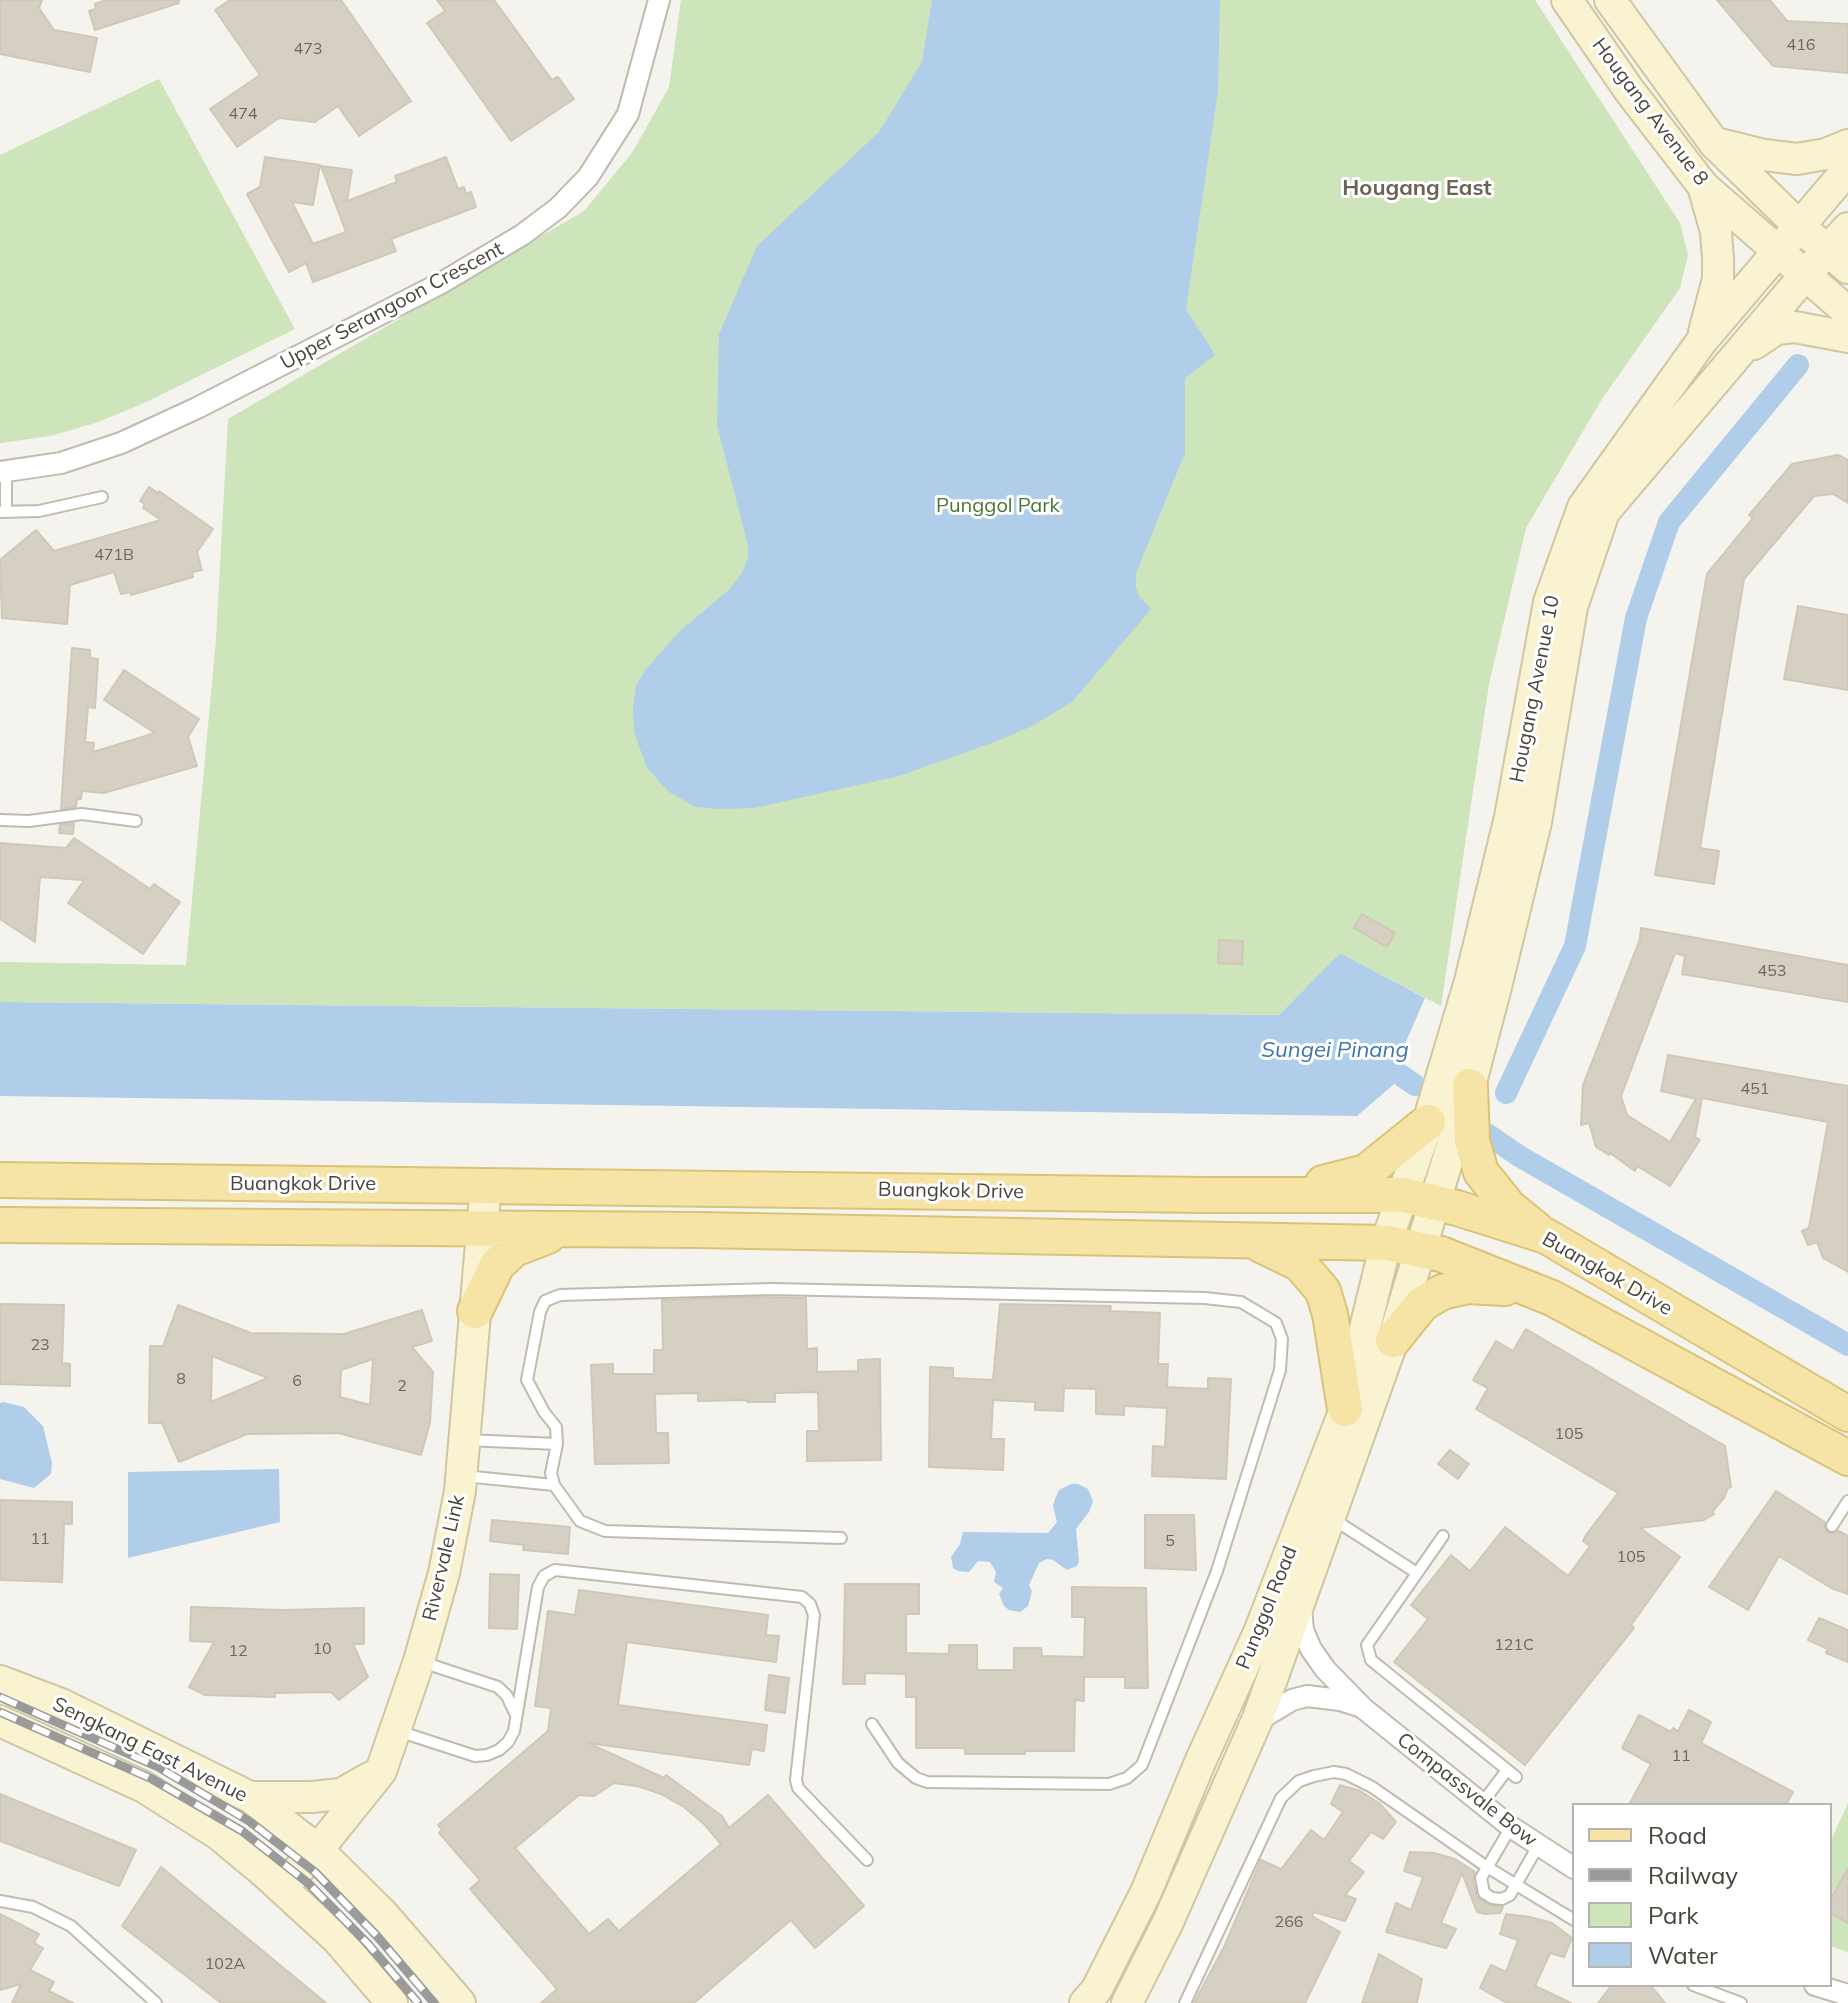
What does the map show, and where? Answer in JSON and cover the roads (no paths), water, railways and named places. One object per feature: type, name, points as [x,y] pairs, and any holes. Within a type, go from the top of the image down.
[{"type":"main road","name":"Hougang Avenue 8","points":[[1567,0],[1629,90],[1703,186],[1848,312]]},
{"type":"main road","name":"Hougang Avenue 8","points":[[1610,0],[1714,143],[1837,260]]},
{"type":"main road","points":[[1714,143],[1797,159],[1826,154],[1848,145]]},
{"type":"main road","name":"Hougang Avenue 10","points":[[1418,1198],[1428,1122],[1470,981],[1507,830],[1549,602],[1583,507],[1701,342],[1848,169]]},
{"type":"main road","points":[[1701,342],[1718,279],[1716,232],[1703,186]]},
{"type":"main road","name":"Hougang Avenue 10","points":[[1418,1198],[1470,1086],[1536,822],[1572,607],[1604,512],[1805,275],[1837,260],[1848,228]]},
{"type":"main road","points":[[1739,355],[1776,329],[1795,327],[1848,337]]},
{"type":"main road","points":[[1470,1086],[1472,1141],[1481,1172],[1509,1207],[1546,1236]]},
{"type":"main road","points":[[1280,1193],[1366,1172],[1428,1122]]},
{"type":"main road","name":"Buangkok Drive","points":[[0,1180],[1204,1195],[1280,1193],[1418,1198],[1546,1236],[1848,1414]]},
{"type":"main road","name":"Rivervale Link","points":[[282,1888],[318,1850],[381,1771],[419,1661],[444,1573],[461,1476],[486,1184]]},
{"type":"main road","name":"Punggol Road","points":[[1085,2003],[1097,1989],[1146,1892],[1260,1630],[1345,1409],[1418,1198]]},
{"type":"main road","points":[[0,1225],[1249,1239],[1403,1245],[1441,1254],[1552,1298],[1848,1458]]},
{"type":"main road","points":[[475,1311],[497,1265],[511,1252],[564,1230]]},
{"type":"main road","points":[[1249,1239],[1300,1264],[1323,1291],[1330,1314],[1345,1409]]},
{"type":"main road","name":"Punggol Road","points":[[1127,2003],[1168,1922],[1257,1721],[1331,1518],[1393,1340],[1403,1245]]},
{"type":"main road","points":[[1393,1340],[1422,1304],[1442,1292],[1468,1286],[1508,1289],[1552,1298]]},
{"type":"main road","name":"Sengkang East Avenue","points":[[0,1681],[61,1704],[250,1797],[318,1850],[382,1913],[460,2003]]},
{"type":"main road","name":"Sengkang East Avenue","points":[[0,1721],[144,1787],[218,1834],[337,1939],[392,2003]]},
{"type":"main road","points":[[250,1797],[341,1794],[381,1771]]},
{"type":"street","name":"Upper Serangoon Crescent","points":[[3,472],[61,463],[121,443],[443,282],[522,235],[558,208],[588,177],[628,114],[659,0]]},
{"type":"street","name":"Compassvale Bow","points":[[1300,1601],[1303,1630],[1311,1649],[1325,1669],[1363,1708],[1511,1827],[1572,1867]]},
{"type":"street","name":"Compassvale Bow","points":[[1257,1721],[1292,1700],[1307,1696],[1340,1700],[1363,1708]]},
{"type":"street","points":[[1822,1987],[1848,1995]]},
{"type":"lane","points":[[3,472],[3,512],[39,511],[102,497]]},
{"type":"lane","points":[[0,820],[29,821],[82,814],[136,821]]},
{"type":"lane","points":[[841,1538],[605,1531],[580,1521],[554,1485],[551,1473],[557,1444],[556,1427],[531,1391],[527,1370],[545,1301],[560,1295],[771,1289],[1205,1298],[1241,1302],[1276,1323],[1282,1339],[1280,1370],[1217,1571],[1142,1765],[1127,1778],[1109,1784],[927,1782],[916,1778],[898,1763],[872,1724]]},
{"type":"lane","points":[[464,1440],[557,1444]]},
{"type":"lane","points":[[461,1476],[554,1485]]},
{"type":"lane","points":[[1832,1526],[1848,1501]]},
{"type":"lane","points":[[1331,1518],[1417,1573]]},
{"type":"lane","points":[[1443,1536],[1367,1645],[1371,1660],[1512,1774],[1483,1802]]},
{"type":"lane","points":[[396,1730],[475,1756],[499,1750],[508,1742],[516,1719],[538,1587],[544,1576],[555,1570],[802,1597],[810,1604],[814,1615],[796,1780],[798,1788],[867,1860]]},
{"type":"lane","points":[[419,1661],[498,1687],[514,1706],[516,1719]]},
{"type":"lane","points":[[1185,2003],[1281,1798],[1299,1781],[1334,1772],[1346,1774],[1372,1787],[1487,1867],[1572,1919]]},
{"type":"lane","points":[[1511,1827],[1481,1878],[1484,1893],[1502,1899],[1510,1895],[1538,1846]]},
{"type":"lane","points":[[0,1901],[33,1907],[71,1926],[156,2003]]},
{"type":"lane","points":[[1698,1987],[1741,2003]]},
{"type":"water","points":[[932,0],[1220,0],[1218,91],[1186,309],[1215,355],[1185,378],[1185,453],[1136,573],[1139,596],[1151,609],[1072,702],[1030,727],[899,776],[754,808],[696,807],[669,792],[647,768],[634,732],[633,709],[636,686],[645,670],[681,630],[729,590],[742,573],[748,558],[748,546],[717,425],[719,334],[757,246],[879,132],[922,62]]},
{"type":"water","name":"Sungei Pinang","points":[[1340,953],[1425,998],[1401,1053],[1393,1085],[1357,1116],[0,1096],[0,1002],[1279,1015]]},
{"type":"water","points":[[0,1403],[24,1407],[43,1426],[52,1463],[51,1474],[34,1488],[0,1479]]},
{"type":"water","points":[[279,1469],[280,1522],[128,1558],[128,1472]]},
{"type":"water","points":[[1071,1484],[1088,1489],[1093,1501],[1076,1529],[1079,1561],[1077,1566],[1067,1570],[1053,1560],[1039,1563],[1029,1585],[1032,1591],[1028,1606],[1020,1612],[1004,1606],[999,1594],[1003,1588],[994,1582],[996,1572],[990,1562],[978,1561],[969,1572],[953,1568],[951,1557],[960,1544],[963,1532],[1048,1533],[1057,1522],[1053,1506],[1059,1490]]},
{"type":"waterway","points":[[1506,1093],[1575,946],[1636,618],[1669,522],[1798,365]]},
{"type":"waterway","points":[[1396,1072],[1415,1085]]},
{"type":"waterway","points":[[1487,1134],[1519,1156],[1848,1345]]},
{"type":"railway","points":[[0,1697],[158,1767],[249,1821],[315,1872],[377,1936],[434,2003]]},
{"type":"railway","points":[[0,1712],[152,1779],[242,1831],[308,1883],[368,1944],[418,2003]]},
{"type":"district","name":"Hougang East","points":[[1417,188]]},
{"type":"park label","name":"Punggol Park","points":[[998,506]]}]
